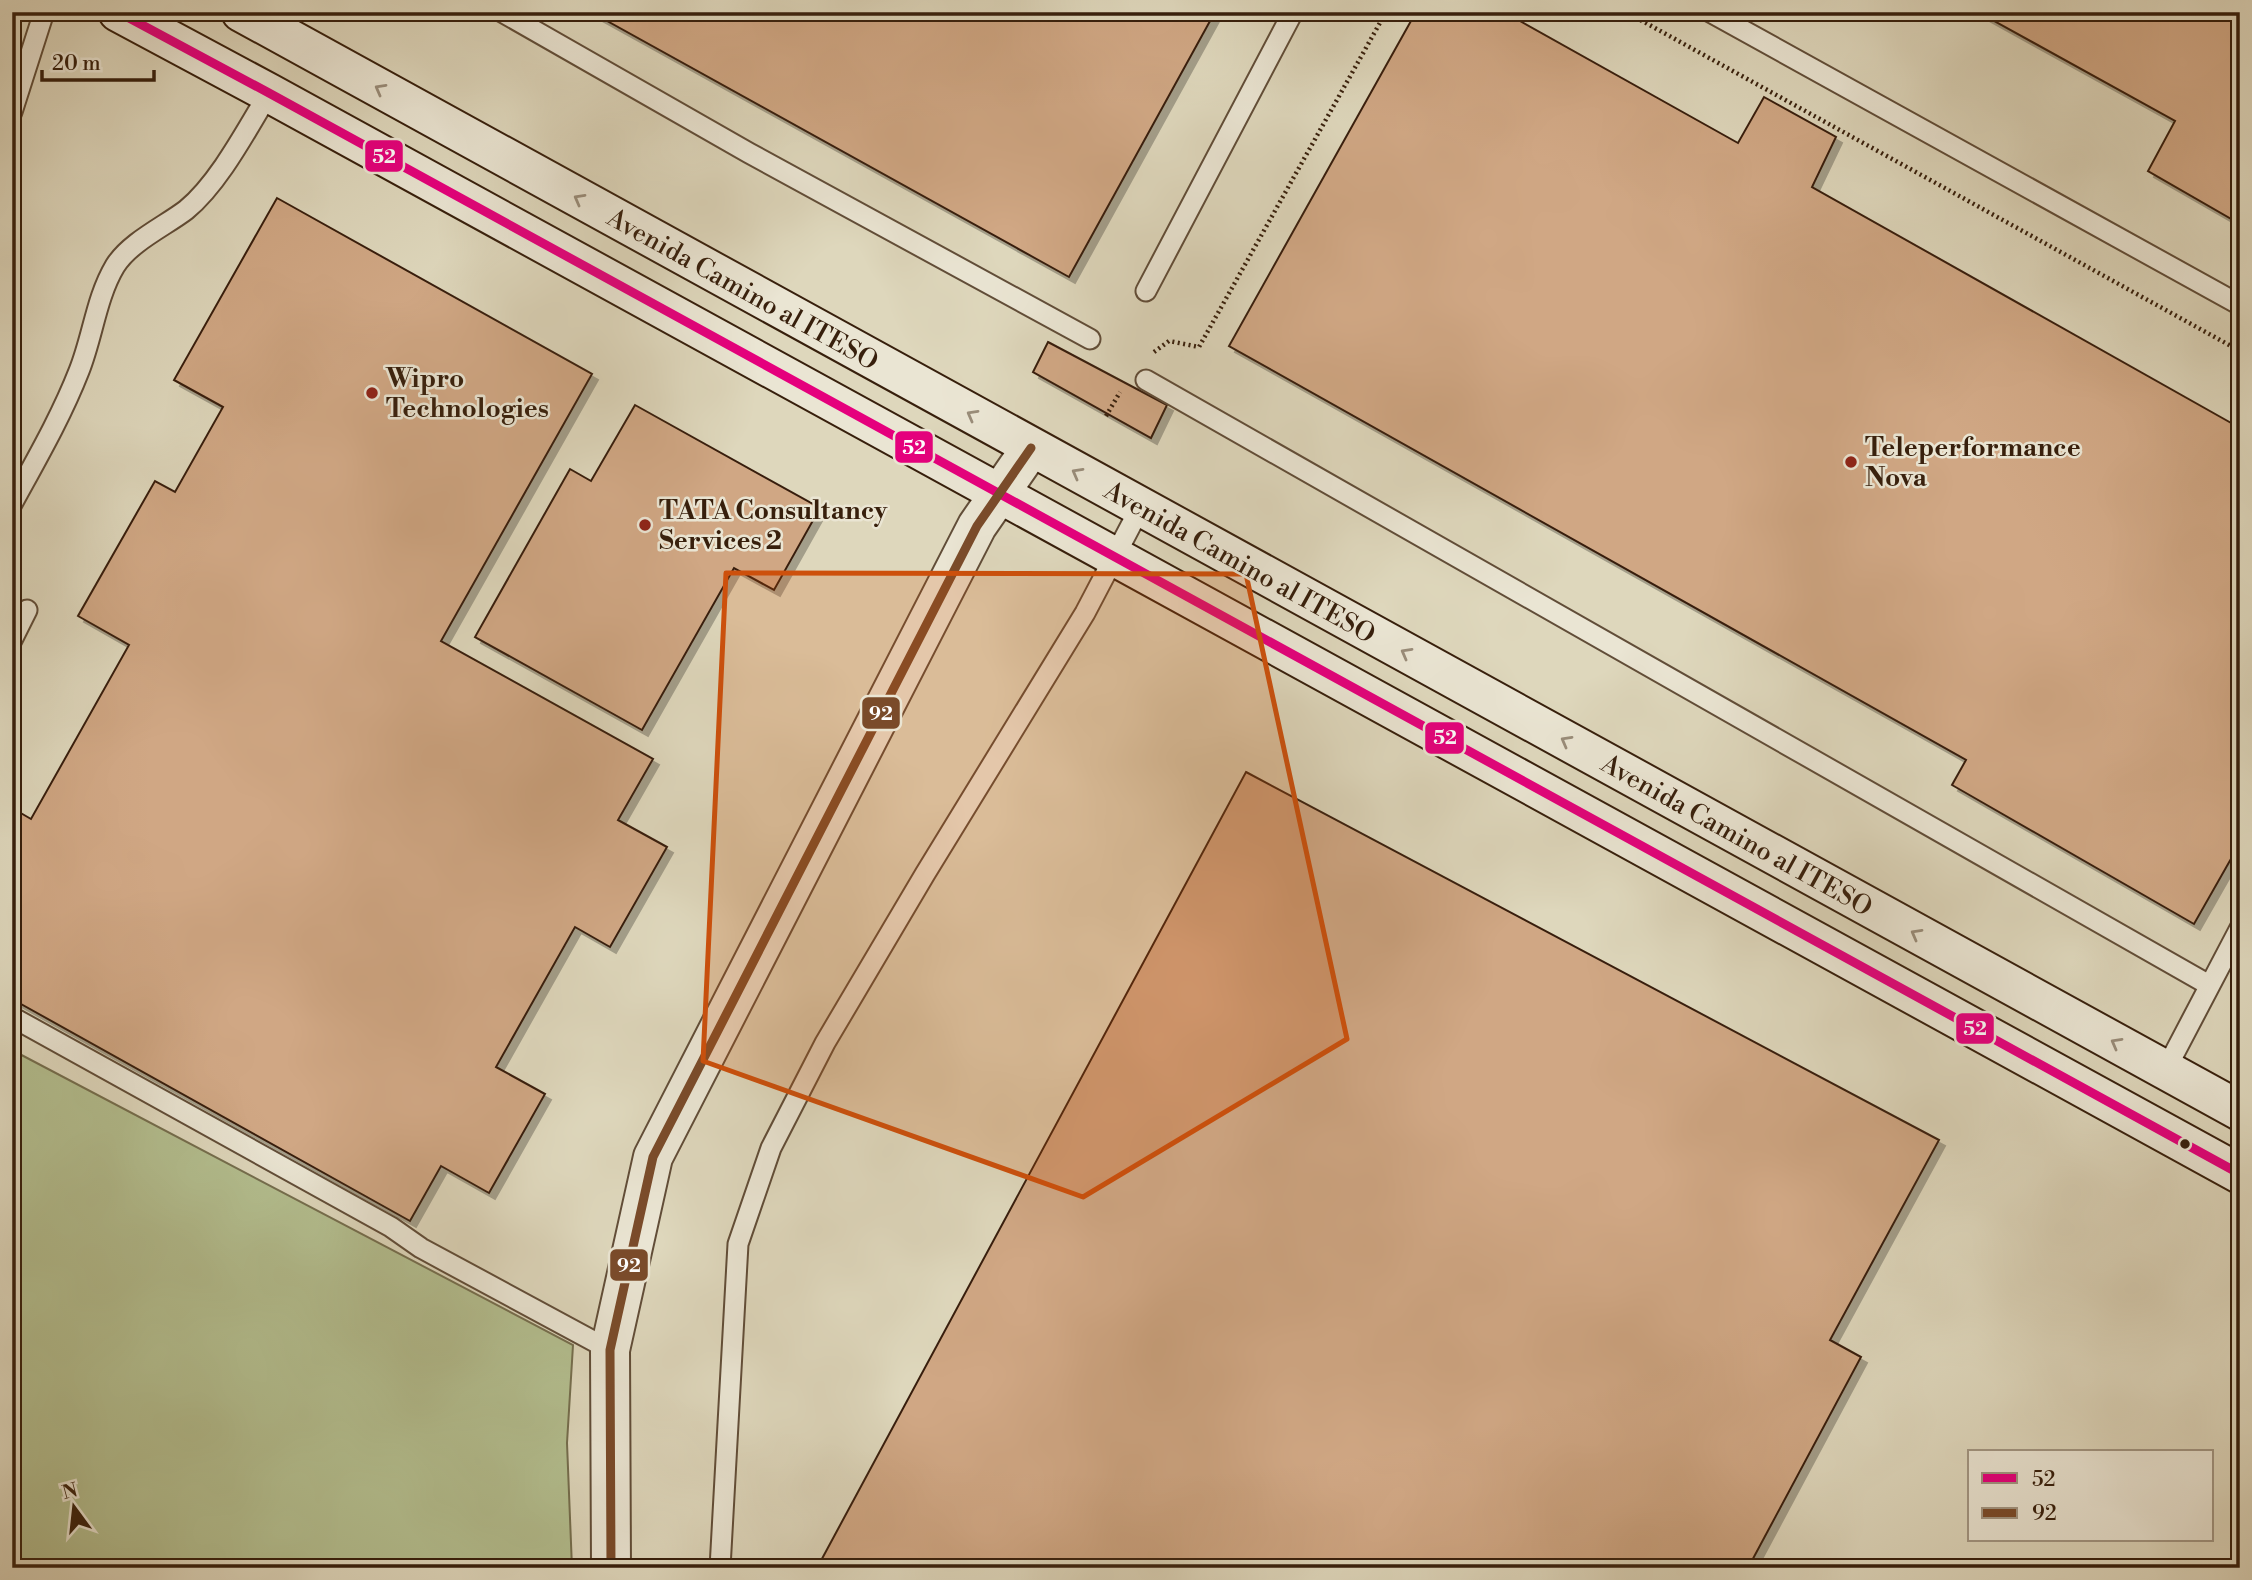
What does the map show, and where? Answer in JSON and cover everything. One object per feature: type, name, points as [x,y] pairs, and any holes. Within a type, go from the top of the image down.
[{"type":"main road","name":"Avenida Camino al ITESO","points":[[118,12],[2240,1174]]},
{"type":"main road","name":"Avenida Camino al ITESO","points":[[241,12],[2240,1111]]},
{"type":"main road","points":[[611,1568],[610,1350],[653,1157],[977,526],[1031,448]]},
{"type":"lane","points":[[12,112],[19,66],[44,12]]},
{"type":"lane","points":[[502,12],[749,153],[1090,339]]},
{"type":"lane","points":[[1146,291],[1293,12]]},
{"type":"lane","points":[[1710,12],[2240,305]]},
{"type":"lane","points":[[12,504],[54,428],[80,369],[101,293],[117,263],[145,237],[187,209],[215,179],[269,93]]},
{"type":"lane","points":[[1146,380],[2210,985]]},
{"type":"lane","points":[[720,1568],[738,1244],[771,1148],[825,1043],[1085,613],[1140,508]]},
{"type":"lane","points":[[12,640],[27,610]]},
{"type":"lane","points":[[2165,1070],[2240,928]]},
{"type":"lane","points":[[12,1017],[391,1227],[421,1248],[610,1350]]},
{"type":"path","points":[[1146,359],[1169,341],[1199,347],[1386,12]]},
{"type":"path","points":[[1626,12],[2240,351]]},
{"type":"path","points":[[1106,416],[1123,386]]},
{"type":"highlighted area","points":[[726,573],[1246,574],[1347,1039],[1083,1197],[703,1061]]},
{"type":"green space","points":[[12,1050],[573,1345],[567,1443],[572,1568],[12,1568]]},
{"type":"building","points":[[591,12],[1215,12],[1069,277]]},
{"type":"building","points":[[1416,12],[1504,12],[1738,143],[1764,97],[1836,137],[1812,187],[2240,428],[2240,843],[2194,924],[1952,785],[1966,760],[1229,346]]},
{"type":"building","points":[[1978,12],[2240,12],[2240,224],[2148,171],[2175,121]]},
{"type":"building","points":[[277,198],[592,374],[441,641],[653,759],[618,820],[667,847],[610,947],[575,927],[496,1067],[545,1094],[489,1193],[441,1166],[410,1221],[12,999],[12,808],[31,819],[129,645],[78,616],[155,481],[175,492],[223,407],[174,380]]},
{"type":"building","points":[[1048,342],[1167,405],[1151,438],[1033,372]]},
{"type":"building","points":[[635,405],[820,508],[774,590],[734,568],[642,730],[475,637],[570,469],[591,481]]},
{"type":"building","points":[[1246,772],[1939,1140],[1830,1340],[1861,1357],[1748,1568],[817,1568]]},
{"type":"transit line","name":"52","points":[[118,12],[2240,1174]]},
{"type":"transit line","name":"92","points":[[611,1568],[610,1350],[653,1157],[977,526],[1031,448]]},
{"type":"place","name":"Wipro Technologies","points":[[372,393]]},
{"type":"place","name":"Teleperformance Nova","points":[[1851,462]]},
{"type":"place","name":"TATA Consultancy Services 2","points":[[645,525]]}]
